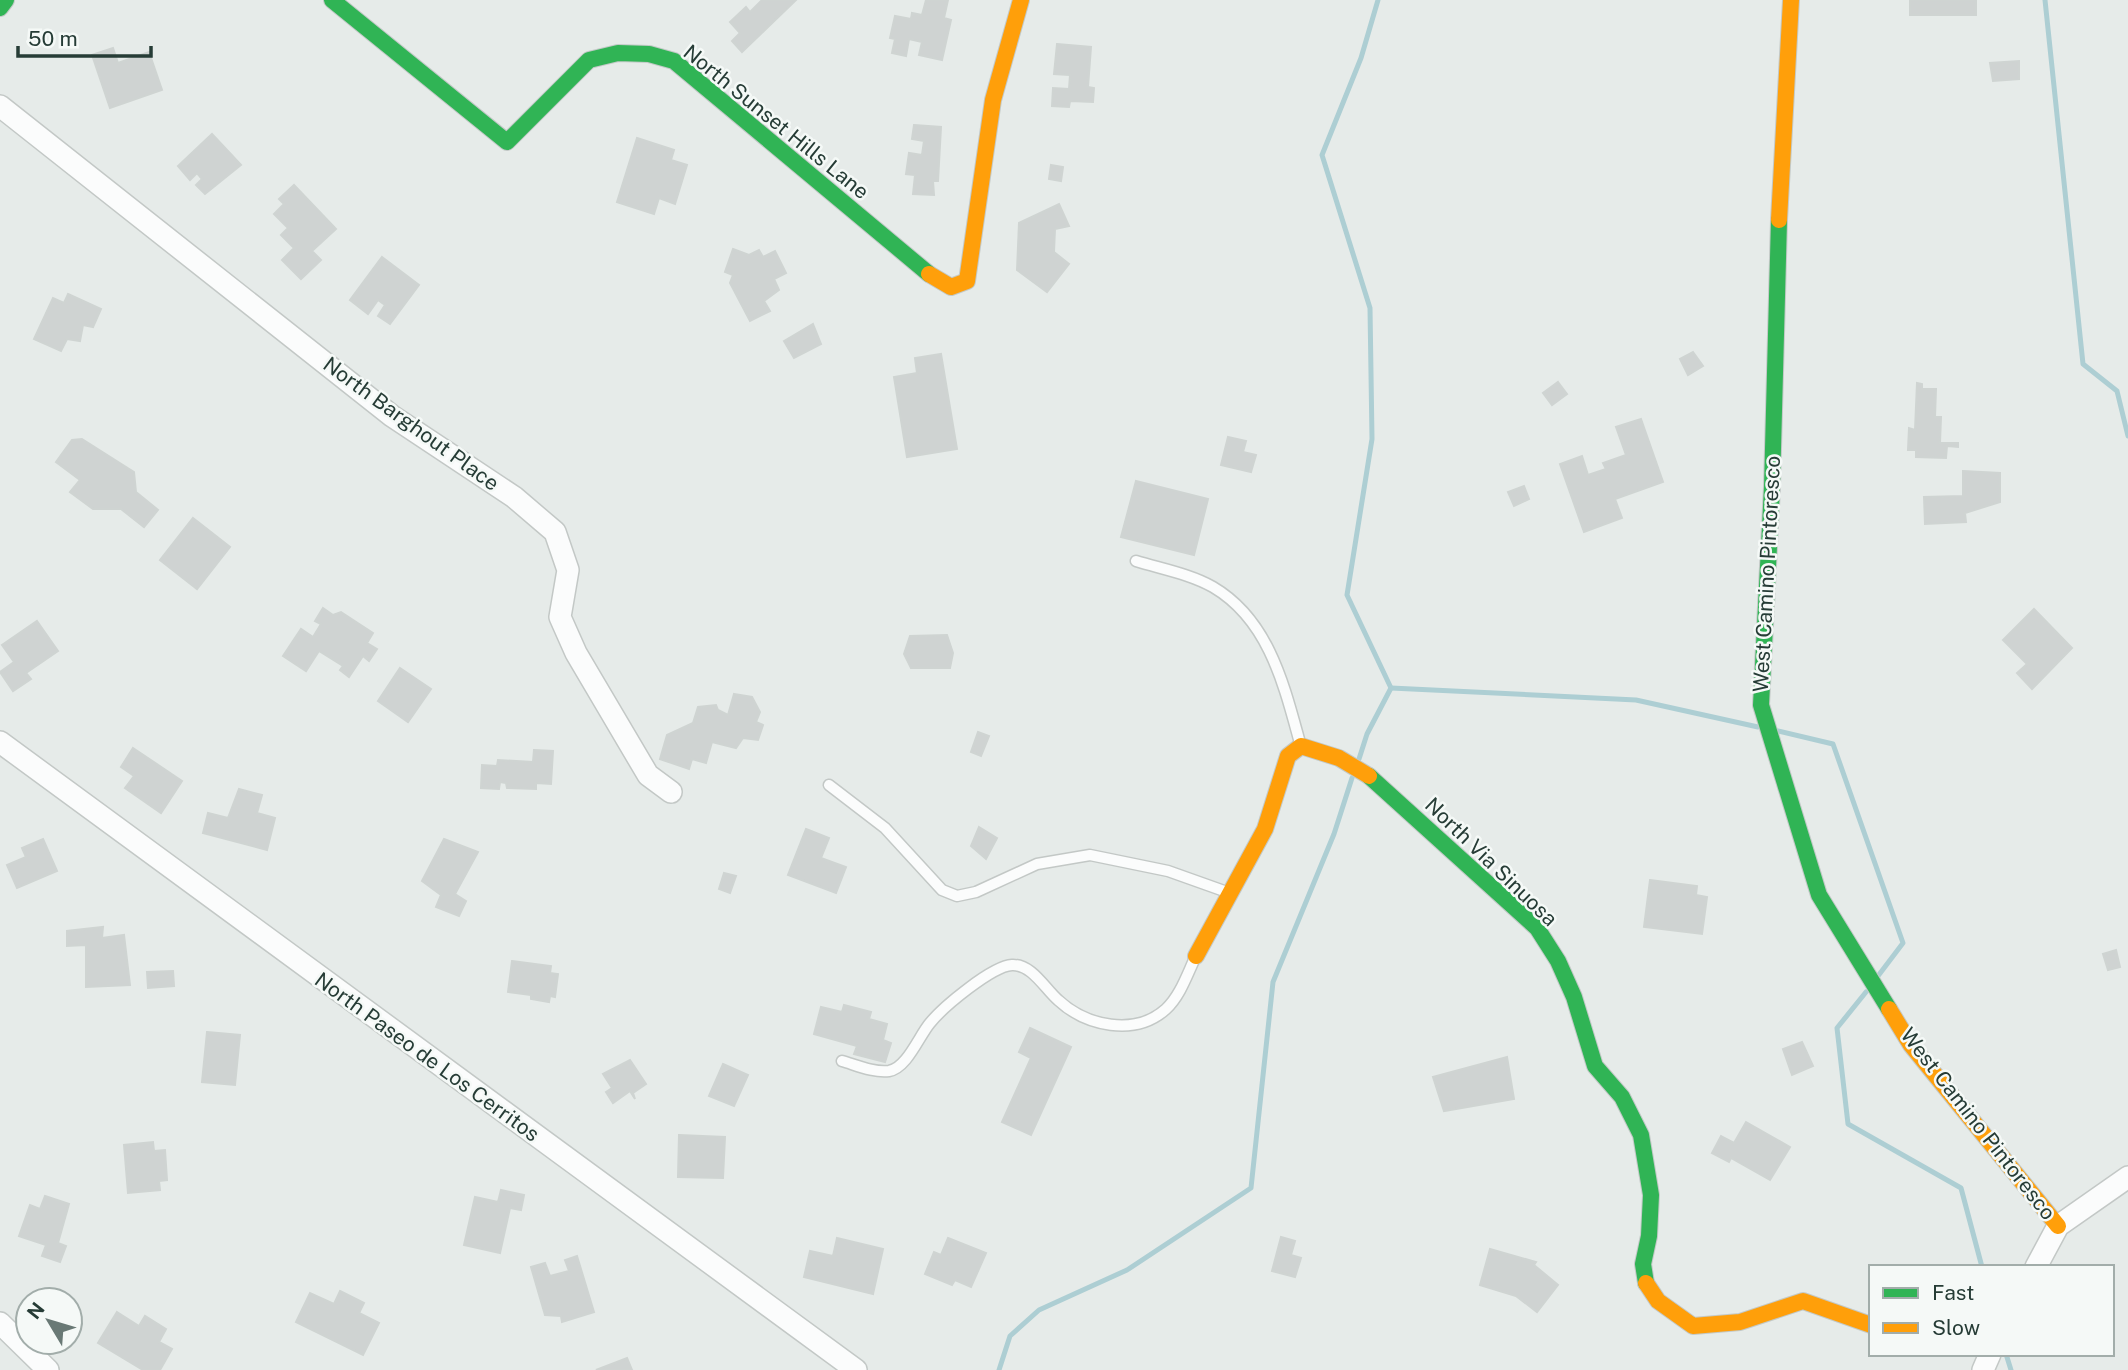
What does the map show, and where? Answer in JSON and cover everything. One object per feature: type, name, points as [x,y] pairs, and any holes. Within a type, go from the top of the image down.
[{"type":"street","points":[[0,8],[6,0]]},
{"type":"street","name":"North Sunset Hills Lane","points":[[332,0],[507,142],[589,60],[618,53],[649,54],[674,61],[937,281],[951,287],[967,281],[993,100],[1021,0]]},
{"type":"street","name":"West Camino Pintoresco","points":[[1791,0],[1775,290],[1772,487],[1761,705],[1819,895],[1911,1045],[2058,1226],[2037,1265]]},
{"type":"street","name":"North Barghout Place","points":[[0,106],[392,416],[503,490],[555,532],[568,570],[560,617],[576,653],[648,775],[671,792]]},
{"type":"street","name":"North Paseo de Los Cerritos","points":[[0,742],[856,1370]]},
{"type":"street","points":[[1196,956],[1265,829],[1288,755],[1301,746]]},
{"type":"street","name":"North Via Sinuosa","points":[[1301,746],[1339,758],[1374,779],[1537,928],[1574,997],[1595,1066],[1622,1097],[1641,1135],[1651,1195],[1649,1236],[1643,1264],[1647,1289],[1658,1301],[1693,1326],[1740,1322],[1803,1301],[1869,1324]]},
{"type":"street","points":[[2058,1226],[2124,1186]]},
{"type":"street","points":[[0,1323],[48,1370]]},
{"type":"lane","points":[[1136,561],[1215,588],[1250,621],[1276,660],[1301,746]]},
{"type":"lane","points":[[829,785],[885,828],[942,890],[957,896],[976,892],[1037,864],[1090,855],[1168,871],[1230,893]]},
{"type":"lane","points":[[842,1061],[879,1071],[890,1071],[900,1066],[932,1020],[992,973],[1014,965],[1024,968],[1058,1001],[1082,1017],[1120,1026],[1134,1023],[1167,1009],[1196,956]]},
{"type":"building","points":[[762,0],[796,0],[742,52],[732,41],[740,33],[730,22],[746,7],[750,12]]},
{"type":"building","points":[[926,0],[948,0],[944,18],[951,20],[942,60],[919,55],[922,42],[909,39],[906,56],[892,53],[895,39],[890,38],[895,16],[911,19],[912,13],[922,15]]},
{"type":"building","points":[[1910,0],[1976,0],[1976,15],[1910,15]]},
{"type":"building","points":[[1057,44],[1091,47],[1088,87],[1094,88],[1093,102],[1070,101],[1069,107],[1052,106],[1053,88],[1069,89],[1070,75],[1054,74]]},
{"type":"building","points":[[113,48],[118,63],[149,52],[162,90],[110,108],[92,55]]},
{"type":"building","points":[[2019,61],[2019,79],[1993,81],[1990,63]]},
{"type":"building","points":[[914,125],[941,127],[938,181],[933,181],[934,195],[913,194],[915,175],[906,174],[909,153],[922,155],[924,141],[912,139]]},
{"type":"building","points":[[212,134],[241,165],[205,194],[196,185],[202,179],[197,173],[190,180],[178,166]]},
{"type":"building","points":[[637,138],[674,150],[671,160],[687,165],[675,204],[659,198],[654,214],[617,202]]},
{"type":"building","points":[[1051,165],[1063,167],[1061,181],[1049,179]]},
{"type":"building","points":[[294,185],[336,229],[312,251],[321,260],[301,279],[282,260],[294,248],[281,235],[288,228],[274,214],[284,204],[279,199]]},
{"type":"building","points":[[1059,204],[1069,226],[1055,229],[1054,252],[1069,264],[1047,292],[1017,270],[1019,223]]},
{"type":"building","points":[[733,249],[749,255],[759,250],[763,257],[775,251],[786,273],[774,279],[779,290],[764,301],[770,311],[750,321],[730,283],[733,275],[725,272]]},
{"type":"building","points":[[382,257],[419,285],[390,324],[378,316],[385,305],[378,300],[368,314],[350,300]]},
{"type":"building","points":[[68,294],[101,309],[93,327],[83,325],[80,341],[67,339],[61,351],[34,339],[53,298],[64,303]]},
{"type":"building","points":[[813,324],[821,344],[794,358],[784,341]]},
{"type":"building","points":[[1693,352],[1703,366],[1688,375],[1680,359]]},
{"type":"building","points":[[941,354],[957,449],[907,457],[894,377],[917,373],[915,358]]},
{"type":"building","points":[[1558,382],[1567,394],[1552,405],[1543,393]]},
{"type":"building","points":[[1917,383],[1922,384],[1922,389],[1936,389],[1935,417],[1941,417],[1940,443],[1958,443],[1958,447],[1947,446],[1946,458],[1916,457],[1916,450],[1908,450],[1909,428],[1915,430]]},
{"type":"building","points":[[1641,419],[1663,482],[1615,499],[1622,518],[1584,532],[1560,464],[1582,456],[1588,475],[1606,469],[1603,463],[1626,455],[1616,427]]},
{"type":"building","points":[[1228,437],[1246,441],[1243,452],[1256,455],[1251,472],[1221,465]]},
{"type":"building","points":[[82,439],[134,472],[136,492],[158,510],[144,527],[121,509],[93,509],[70,492],[80,480],[56,462],[72,440]]},
{"type":"building","points":[[1963,471],[2000,473],[2000,502],[1965,513],[1966,522],[1925,524],[1924,497],[1963,496]]},
{"type":"building","points":[[1136,481],[1208,499],[1194,555],[1121,537]]},
{"type":"building","points":[[1524,486],[1529,499],[1514,506],[1508,492]]},
{"type":"building","points":[[193,518],[230,547],[197,589],[160,560]]},
{"type":"building","points":[[323,608],[333,615],[341,612],[373,633],[367,643],[377,649],[369,661],[363,656],[349,677],[340,670],[343,666],[319,651],[306,671],[283,656],[301,629],[313,637],[321,624],[315,621]]},
{"type":"building","points":[[2034,609],[2072,648],[2032,689],[2017,673],[2027,664],[2003,640]]},
{"type":"building","points":[[37,621],[58,651],[26,673],[31,679],[13,691],[0,672],[14,662],[2,645]]},
{"type":"building","points":[[947,635],[953,653],[950,668],[911,668],[904,654],[910,636]]},
{"type":"building","points":[[400,668],[431,689],[408,722],[378,701]]},
{"type":"building","points":[[734,694],[752,697],[760,712],[756,722],[763,725],[758,740],[743,738],[736,748],[712,742],[706,763],[692,759],[689,769],[660,759],[667,735],[693,723],[698,707],[716,705],[718,710],[728,715]]},
{"type":"building","points":[[978,732],[989,736],[981,756],[971,752]]},
{"type":"building","points":[[133,748],[182,781],[161,813],[125,788],[134,776],[121,767]]},
{"type":"building","points":[[534,750],[553,751],[551,784],[536,783],[536,789],[507,788],[506,783],[500,782],[499,789],[481,788],[482,765],[497,766],[498,760],[533,762]]},
{"type":"building","points":[[239,789],[262,795],[257,813],[275,818],[267,850],[203,833],[208,813],[228,818]]},
{"type":"building","points":[[979,827],[997,838],[986,859],[971,846]]},
{"type":"building","points":[[806,829],[829,838],[821,858],[846,867],[836,893],[788,875]]},
{"type":"building","points":[[43,839],[57,871],[17,888],[7,865],[26,857],[22,848]]},
{"type":"building","points":[[444,839],[478,852],[455,894],[466,901],[459,916],[436,907],[441,895],[422,881]]},
{"type":"building","points":[[724,873],[736,876],[730,893],[719,889]]},
{"type":"building","points":[[1650,880],[1697,886],[1696,895],[1707,897],[1702,934],[1644,927]]},
{"type":"building","points":[[103,927],[102,938],[124,935],[130,985],[86,987],[86,945],[67,946],[67,931]]},
{"type":"building","points":[[2116,950],[2120,967],[2108,970],[2103,954]]},
{"type":"building","points":[[512,961],[551,966],[550,973],[558,974],[555,997],[550,996],[549,1002],[531,999],[531,995],[508,992]]},
{"type":"building","points":[[173,971],[174,986],[148,988],[147,972]]},
{"type":"building","points":[[844,1005],[871,1012],[869,1019],[887,1024],[883,1040],[891,1043],[885,1062],[854,1054],[857,1046],[814,1034],[821,1007],[842,1012]]},
{"type":"building","points":[[1030,1028],[1071,1047],[1031,1135],[1002,1122],[1031,1058],[1019,1052]]},
{"type":"building","points":[[207,1032],[240,1035],[235,1085],[202,1082]]},
{"type":"building","points":[[1802,1042],[1813,1066],[1792,1075],[1783,1049]]},
{"type":"building","points":[[1507,1057],[1514,1099],[1444,1111],[1433,1077]]},
{"type":"building","points":[[630,1060],[646,1084],[633,1093],[635,1099],[630,1091],[613,1103],[606,1092],[612,1088],[603,1074]]},
{"type":"building","points":[[723,1064],[748,1075],[734,1106],[709,1096]]},
{"type":"building","points":[[1746,1122],[1790,1147],[1770,1180],[1731,1158],[1729,1162],[1712,1153],[1721,1136],[1734,1143]]},
{"type":"building","points":[[679,1135],[725,1137],[723,1178],[678,1177]]},
{"type":"building","points":[[153,1142],[154,1151],[165,1150],[167,1180],[159,1181],[160,1190],[128,1193],[124,1145]]},
{"type":"building","points":[[501,1190],[524,1195],[521,1210],[510,1208],[500,1253],[464,1245],[475,1197],[498,1202]]},
{"type":"building","points":[[45,1196],[69,1204],[58,1243],[66,1246],[60,1262],[42,1256],[46,1245],[19,1236],[30,1205],[40,1209]]},
{"type":"building","points":[[1281,1237],[1295,1241],[1291,1255],[1301,1258],[1295,1277],[1272,1271]]},
{"type":"building","points":[[837,1238],[883,1249],[873,1294],[804,1277],[810,1251],[833,1256]]},
{"type":"building","points":[[948,1238],[986,1253],[971,1287],[955,1280],[952,1285],[925,1274],[934,1252],[941,1255]]},
{"type":"building","points":[[1490,1249],[1536,1262],[1534,1265],[1558,1285],[1537,1312],[1516,1296],[1480,1285]]},
{"type":"building","points":[[577,1256],[594,1312],[562,1322],[561,1316],[545,1315],[531,1267],[545,1263],[550,1276],[569,1271],[565,1260]]},
{"type":"building","points":[[340,1291],[364,1303],[359,1313],[379,1323],[363,1355],[296,1322],[310,1293],[334,1304]]},
{"type":"building","points":[[117,1312],[139,1326],[145,1316],[166,1329],[159,1342],[172,1349],[160,1370],[143,1370],[98,1343]]},
{"type":"building","points":[[627,1358],[632,1370],[596,1370]]},
{"type":"waterway","points":[[1359,759],[1367,734],[1391,688],[1347,595],[1372,439],[1370,308],[1322,155],[1361,58],[1378,0]]},
{"type":"waterway","points":[[2045,0],[2083,364],[2117,391],[2128,436]]},
{"type":"waterway","points":[[1391,688],[1636,700],[1758,727]]},
{"type":"waterway","points":[[1778,731],[1833,744],[1903,943],[1878,976]]},
{"type":"waterway","points":[[999,1370],[1010,1336],[1039,1310],[1127,1270],[1251,1188],[1273,982],[1334,834],[1352,778]]},
{"type":"waterway","points":[[1866,992],[1837,1028],[1848,1124],[1961,1188],[1981,1265]]},
{"type":"waterway","points":[[2007,1356],[2011,1370]]},
{"type":"traffic: fast","points":[[0,8],[6,0]]},
{"type":"traffic: fast","points":[[332,0],[507,142],[589,60],[618,53],[649,54],[674,61],[929,274]]},
{"type":"traffic: fast","points":[[1779,220],[1772,487],[1761,705],[1819,895],[1889,1009]]},
{"type":"traffic: fast","points":[[1369,776],[1537,928],[1558,961],[1574,997],[1595,1066],[1622,1097],[1641,1135],[1651,1195],[1649,1236],[1643,1264],[1646,1283]]},
{"type":"traffic: slow","points":[[929,274],[951,287],[967,281],[993,100],[1021,0]]},
{"type":"traffic: slow","points":[[1779,220],[1791,0]]},
{"type":"traffic: slow","points":[[1196,956],[1265,829],[1288,756],[1301,746],[1339,758],[1369,776]]},
{"type":"traffic: slow","points":[[1889,1009],[1911,1045],[2058,1226]]},
{"type":"traffic: slow","points":[[1646,1283],[1658,1301],[1693,1326],[1740,1322],[1803,1301],[1869,1324]]}]
